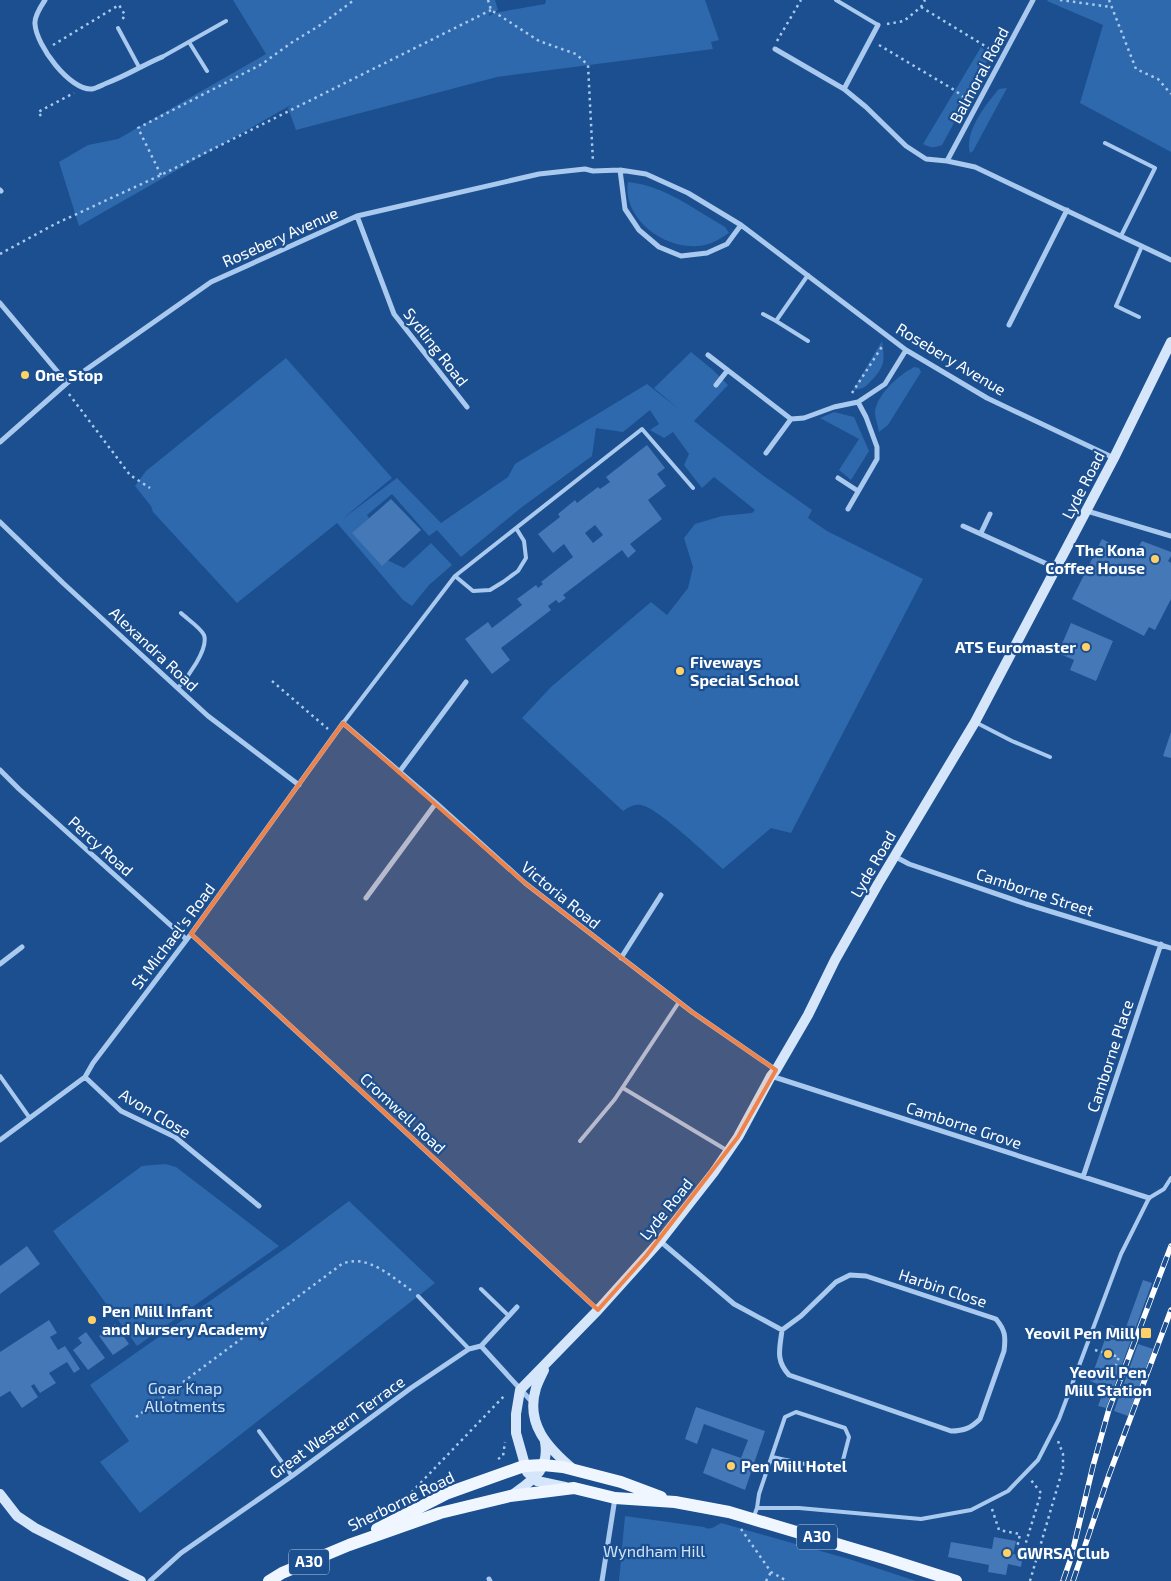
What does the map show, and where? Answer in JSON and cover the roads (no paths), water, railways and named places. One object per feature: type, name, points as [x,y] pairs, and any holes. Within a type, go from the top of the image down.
[{"type":"main road","name":"A30","points":[[524,1466],[543,1465],[575,1470],[621,1482],[675,1502]]},
{"type":"main road","name":"Sherborne Road","points":[[349,1544],[388,1522],[448,1493],[524,1466]]},
{"type":"main road","name":"A30","points":[[510,1496],[574,1488],[615,1498],[675,1502],[728,1512],[755,1513],[956,1581]]},
{"type":"main road","name":"Sherborne Road","points":[[269,1581],[282,1573],[349,1544],[440,1513],[510,1496]]},
{"type":"street","points":[[45,0],[34,23],[39,38],[47,55],[62,73],[81,87],[92,89],[128,74],[162,56]]},
{"type":"street","name":"Balmoral Road","points":[[948,161],[1034,0]]},
{"type":"street","points":[[844,89],[878,25]]},
{"type":"street","points":[[775,49],[844,89],[866,107],[906,146],[926,159],[948,161],[976,167],[1171,260]]},
{"type":"street","name":"Rosebery Avenue","points":[[0,442],[65,385],[211,282],[357,216],[539,174],[585,169],[620,170],[646,174],[688,193],[741,225],[906,350],[987,398],[1114,458]]},
{"type":"street","points":[[620,170],[625,209],[639,230],[659,248],[681,256],[706,253],[727,244],[741,225]]},
{"type":"street","points":[[1009,325],[1067,210]]},
{"type":"street","name":"Sydling Road","points":[[357,216],[394,314],[467,407]]},
{"type":"street","points":[[0,302],[65,385]]},
{"type":"street","name":"Lyde Road","points":[[517,1387],[546,1364],[660,1241],[738,1137],[808,1015],[836,960],[894,856],[975,722],[1087,511],[1171,342]]},
{"type":"street","points":[[708,355],[791,419],[804,418],[846,403],[858,402],[885,384],[906,350]]},
{"type":"street","points":[[716,385],[727,371]]},
{"type":"street","points":[[848,509],[877,459],[877,447],[858,402]]},
{"type":"street","points":[[766,453],[791,419]]},
{"type":"street","points":[[838,478],[858,491]]},
{"type":"street","points":[[1087,511],[1171,536]]},
{"type":"street","points":[[981,533],[990,514]]},
{"type":"street","name":"Alexandra Road","points":[[0,522],[63,583],[208,716],[299,785]]},
{"type":"street","points":[[963,526],[1057,568]]},
{"type":"street","points":[[400,771],[466,682]]},
{"type":"street","name":"St Michael's Road","points":[[0,1140],[85,1078],[93,1064],[191,934],[343,723]]},
{"type":"street","name":"Victoria Road","points":[[343,723],[400,771],[525,883],[678,1002],[774,1073]]},
{"type":"street","name":"Percy Road","points":[[0,770],[186,939]]},
{"type":"street","points":[[366,898],[436,803]]},
{"type":"street","name":"Camborne Street","points":[[894,856],[908,864],[1026,904],[1171,948]]},
{"type":"street","points":[[621,958],[661,896]]},
{"type":"street","name":"Cromwell Road","points":[[191,934],[598,1310]]},
{"type":"street","name":"Camborne Place","points":[[1083,1177],[1161,944]]},
{"type":"street","points":[[0,964],[22,947]]},
{"type":"street","name":"Camborne Grove","points":[[774,1073],[1149,1198]]},
{"type":"street","name":"Avon Close","points":[[85,1078],[121,1111],[175,1137],[259,1206]]},
{"type":"street","points":[[660,1241],[734,1304],[782,1330]]},
{"type":"street","name":"Harbin Close","points":[[850,1275],[866,1276],[996,1319],[1003,1328],[1006,1340],[1004,1351],[980,1419],[972,1427],[962,1431],[951,1431],[789,1376],[782,1368],[779,1356],[782,1330],[801,1316],[836,1282],[850,1275]]},
{"type":"street","points":[[517,1307],[481,1346],[534,1404]]},
{"type":"street","name":"Great Western Terrace","points":[[150,1581],[181,1553],[292,1476],[411,1388],[469,1349],[481,1346]]},
{"type":"street","name":"Lyde Road","points":[[543,1465],[546,1449],[545,1442],[534,1418],[534,1404],[536,1389],[546,1364]]},
{"type":"street","points":[[517,1387],[516,1433],[527,1472],[533,1479],[541,1483],[574,1488]]},
{"type":"street","name":"Lyde Road","points":[[545,1442],[575,1470]]},
{"type":"street","points":[[510,1496],[533,1479],[543,1465]]},
{"type":"street","points":[[0,1494],[17,1516],[36,1528],[141,1581]]},
{"type":"street","points":[[602,1581],[615,1498]]},
{"type":"lane","points":[[836,0],[878,25]]},
{"type":"lane","points":[[162,56],[226,21]]},
{"type":"lane","points":[[118,28],[139,67]]},
{"type":"lane","points":[[189,42],[207,71]]},
{"type":"lane","points":[[1105,143],[1155,168],[1121,236]]},
{"type":"lane","points":[[1139,318],[1116,306],[1142,246]]},
{"type":"lane","points":[[776,321],[808,276]]},
{"type":"lane","points":[[764,314],[808,341]]},
{"type":"lane","points":[[343,723],[455,576],[642,429],[693,488]]},
{"type":"lane","points":[[455,576],[473,591],[490,590],[518,571],[526,558],[524,541],[516,528]]},
{"type":"lane","points":[[178,688],[199,658],[205,640],[203,634],[180,613]]},
{"type":"lane","points":[[975,722],[1012,741],[1050,757]]},
{"type":"lane","points":[[580,1140],[615,1099],[678,1002]]},
{"type":"lane","points":[[0,1076],[29,1118]]},
{"type":"lane","points":[[622,1088],[728,1151]]},
{"type":"lane","points":[[772,1457],[833,1470],[842,1464],[849,1437],[845,1428],[796,1412],[785,1417],[772,1457],[760,1494],[755,1513],[799,1508],[921,1519],[971,1510],[1008,1491],[1038,1460],[1059,1418],[1120,1258],[1149,1198],[1164,1189],[1171,1178]]},
{"type":"lane","points":[[482,1289],[509,1316]]},
{"type":"lane","points":[[418,1296],[469,1349]]},
{"type":"lane","points":[[259,1430],[292,1476]]},
{"type":"railway","points":[[1063,1581],[1071,1558],[1109,1409],[1171,1246]]},
{"type":"railway","points":[[1073,1581],[1109,1475],[1171,1310]]},
{"type":"place","name":"One Stop","points":[[25,375]]},
{"type":"place","name":"The Kona Coffee House","points":[[1155,559]]},
{"type":"place","name":"ATS Euromaster","points":[[1086,647]]},
{"type":"place","name":"Fiveways Special School","points":[[680,671]]},
{"type":"place","name":"Pen Mill Infant and Nursery Academy","points":[[92,1320]]},
{"type":"place","name":"Yeovil Pen Mill","points":[[1146,1333]]},
{"type":"place","name":"Yeovil Pen Mill Station","points":[[1108,1354]]},
{"type":"place","name":"Pen Mill Hotel","points":[[731,1466]]},
{"type":"place","name":"GWRSA Club","points":[[1007,1553]]},
{"type":"park label","name":"Goar Knap Allotments","points":[[185,1397]]},
{"type":"park label","name":"Wyndham Hill","points":[[654,1551]]}]
